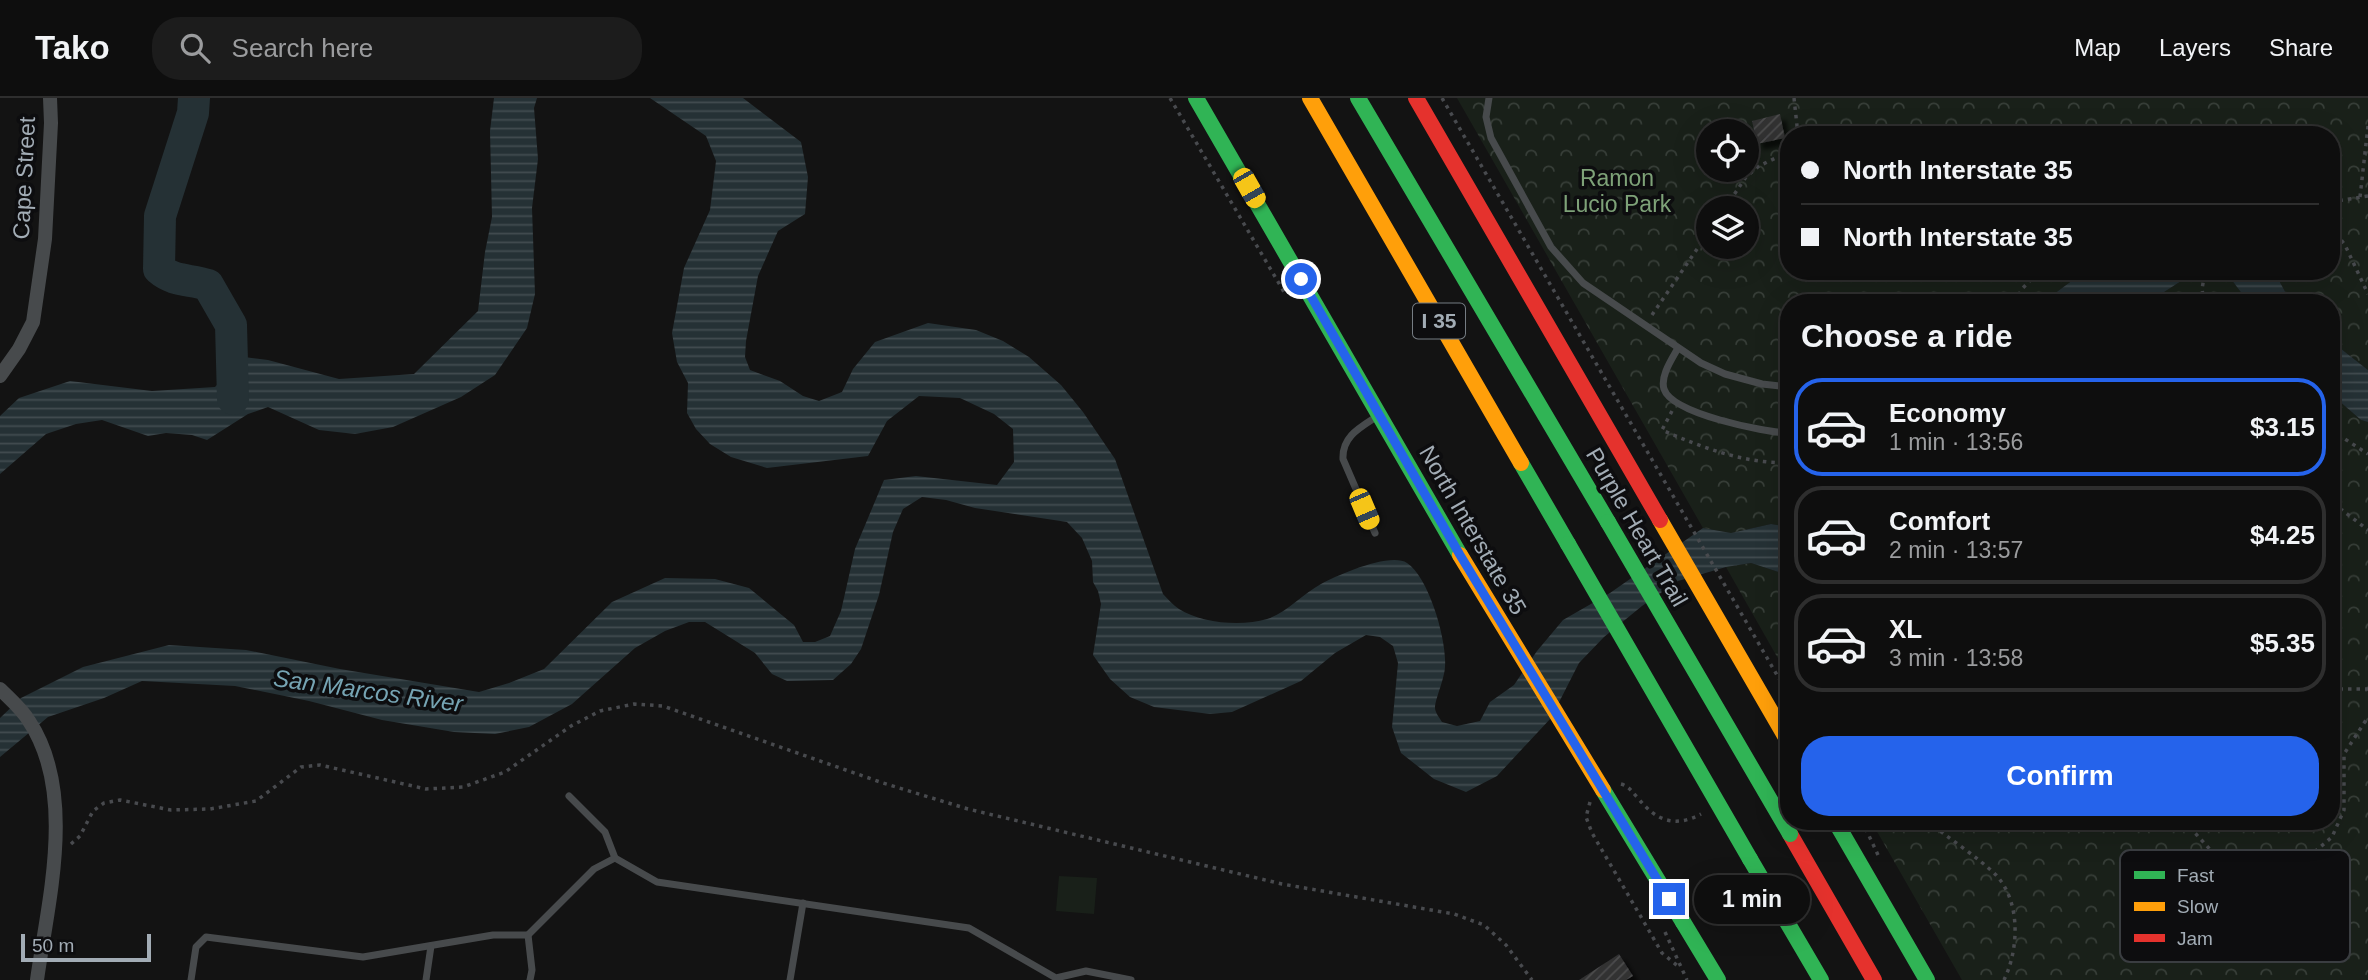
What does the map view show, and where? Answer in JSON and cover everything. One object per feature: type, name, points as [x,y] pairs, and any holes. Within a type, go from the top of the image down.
[{"type":"main road","name":"North Interstate 35","points":[[1196,98],[1460,555],[1718,980]]},
{"type":"main road","name":"I 35","points":[[1310,98],[1821,980]]},
{"type":"main road","name":"Purple Heart Trail","points":[[1358,98],[1780,817]]},
{"type":"main road","points":[[1416,98],[1780,727]]},
{"type":"main road","name":"Purple Heart Trail","points":[[1788,830],[1874,980]]},
{"type":"main road","points":[[1840,830],[1927,980]]},
{"type":"street","name":"Cape Street","points":[[0,376],[33,323],[44,239],[50,98]]},
{"type":"street","points":[[4,693],[29,720],[54,789],[56,848],[37,980]]},
{"type":"lane","points":[[1489,98],[1486,117],[1491,138],[1551,247],[1583,283],[1678,348],[1725,374],[1780,386]]},
{"type":"lane","points":[[1678,348],[1664,375],[1664,388],[1676,402],[1727,423],[1780,433]]},
{"type":"lane","points":[[1375,533],[1343,459],[1343,448],[1348,438],[1379,415]]},
{"type":"lane","points":[[569,796],[605,832],[615,858],[657,882],[969,928],[1055,979],[1086,971],[1132,980]]},
{"type":"lane","points":[[191,980],[195,947],[206,937],[363,957],[492,935],[528,934],[594,869],[615,858]]},
{"type":"lane","points":[[790,980],[803,903]]},
{"type":"lane","points":[[528,934],[530,980]]},
{"type":"lane","points":[[426,980],[431,946]]},
{"type":"path","points":[[1442,98],[1780,680]]},
{"type":"path","points":[[1794,98],[1797,126]]},
{"type":"path","points":[[2360,197],[2368,126]]},
{"type":"path","points":[[1733,196],[1746,177],[1759,166],[1780,156]]},
{"type":"path","points":[[2340,200],[2368,196]]},
{"type":"path","points":[[2340,239],[2368,294]]},
{"type":"path","points":[[1644,326],[1696,250]]},
{"type":"path","points":[[2019,294],[2030,280]]},
{"type":"path","points":[[1676,402],[1662,430],[1698,446],[1739,458],[1780,462]]},
{"type":"path","points":[[2340,436],[2368,454]]},
{"type":"path","points":[[2340,510],[2368,530]]},
{"type":"path","points":[[2340,689],[2368,689]]},
{"type":"path","points":[[56,848],[67,847],[80,836],[93,811],[104,803],[120,800],[171,810],[222,807],[256,801],[301,767],[320,765],[426,789],[463,787],[505,772],[571,726],[600,711],[634,704],[663,706],[883,783],[968,809],[1282,884],[1454,915],[1484,925],[1506,945],[1532,980]]},
{"type":"path","points":[[2340,819],[2344,810],[2344,754],[2368,717]]},
{"type":"path","points":[[1776,776],[1780,774]]},
{"type":"path","points":[[1616,782],[1627,785],[1647,810],[1662,820],[1676,823],[1703,814]]},
{"type":"path","points":[[1592,798],[1586,817],[1592,833],[1662,953],[1679,967]]},
{"type":"path","points":[[1866,830],[1879,857]]},
{"type":"path","points":[[1938,830],[1997,876],[2013,906],[2016,933],[2004,980]]},
{"type":"path","points":[[2192,830],[2211,850]]},
{"type":"path","points":[[2317,850],[2332,837],[2335,830]]},
{"type":"path","points":[[1662,924],[1687,980]]},
{"type":"green space","name":"Ramon Lucio Park","points":[[1457,98],[2368,98],[2368,370],[2340,348],[2340,294],[2286,294],[2279,280],[2340,280],[2340,126],[1780,126],[1780,280],[2073,280],[2054,294],[1780,294],[1780,526],[1771,524],[1731,533],[1703,528]]},
{"type":"green space","points":[[2183,280],[2232,280],[2242,294],[2161,294]]},
{"type":"green space","points":[[2340,402],[2361,420],[2368,422],[2368,980],[1962,980],[1876,830],[2340,830]]},
{"type":"green space","points":[[1751,563],[1780,572],[1780,662],[1726,567]]},
{"type":"green space","points":[[1059,876],[1097,878],[1094,914],[1056,911]]},
{"type":"water","points":[[494,98],[537,98],[534,108],[538,159],[532,208],[535,294],[527,328],[495,375],[461,397],[393,427],[355,434],[319,430],[268,407],[248,414],[207,440],[192,435],[166,433],[148,436],[102,420],[76,424],[46,434],[0,474],[0,416],[19,398],[70,381],[152,391],[215,387],[243,357],[268,360],[339,379],[414,374],[478,311],[492,217],[490,131]]},
{"type":"water","name":"San Marcos River","points":[[650,98],[743,98],[801,142],[808,177],[805,214],[778,231],[758,276],[746,341],[745,357],[750,370],[780,381],[803,396],[819,401],[842,392],[853,369],[875,342],[928,323],[976,330],[1003,341],[1029,357],[1061,385],[1115,459],[1163,594],[1188,614],[1234,623],[1267,619],[1288,608],[1321,584],[1351,570],[1389,560],[1407,563],[1422,581],[1440,626],[1445,666],[1435,708],[1442,722],[1457,726],[1480,721],[1490,702],[1514,685],[1537,651],[1563,620],[1610,593],[1703,528],[1731,533],[1771,524],[1780,526],[1780,572],[1751,563],[1726,567],[1678,581],[1642,606],[1604,637],[1579,663],[1551,718],[1497,776],[1466,792],[1434,779],[1401,753],[1392,727],[1398,663],[1393,646],[1380,637],[1366,635],[1335,653],[1301,681],[1232,712],[1210,714],[1154,707],[1130,697],[1110,679],[1093,655],[1101,604],[1093,582],[1092,561],[1082,538],[1067,522],[922,497],[903,509],[893,532],[879,595],[861,649],[851,664],[833,680],[787,681],[772,674],[755,653],[705,622],[689,622],[665,631],[635,648],[572,704],[529,727],[495,734],[454,732],[382,720],[235,686],[142,681],[104,698],[48,717],[0,757],[0,718],[21,698],[83,667],[169,645],[246,650],[479,692],[544,669],[612,602],[665,578],[715,579],[749,588],[794,625],[803,642],[815,642],[830,636],[841,611],[855,549],[884,480],[916,476],[997,485],[1014,462],[1013,429],[994,414],[960,398],[919,396],[887,421],[868,456],[767,468],[731,457],[710,444],[696,429],[687,413],[688,383],[677,362],[672,333],[684,268],[710,210],[716,161],[706,136]]},
{"type":"water","points":[[2073,280],[2183,280],[2161,294],[2054,294]]},
{"type":"water","points":[[2232,280],[2279,280],[2286,294],[2242,294]]},
{"type":"water","points":[[2340,348],[2368,370],[2368,422],[2361,420],[2340,402]]},
{"type":"building","points":[[1780,114],[1782,126],[1780,126],[1780,139],[1759,144],[1759,119]]},
{"type":"building","points":[[1619,954],[1633,976],[1626,980],[1579,980]]},
{"type":"waterway","points":[[194,98],[193,113],[160,216],[159,269],[176,278],[208,285],[231,325],[233,399]]},
{"type":"traffic: fast","points":[[1196,98],[1460,555]]},
{"type":"traffic: fast","points":[[1358,98],[1608,522]]},
{"type":"traffic: fast","points":[[1521,463],[1568,544]]},
{"type":"traffic: fast","points":[[1608,522],[1780,817]]},
{"type":"traffic: fast","points":[[1568,544],[1750,859]]},
{"type":"traffic: fast","points":[[1603,790],[1683,922]]},
{"type":"traffic: fast","points":[[1788,830],[1790,834]]},
{"type":"traffic: fast","points":[[1840,830],[1927,980]]},
{"type":"traffic: fast","points":[[1750,859],[1821,980]]},
{"type":"traffic: fast","points":[[1683,922],[1718,980]]},
{"type":"traffic: slow","points":[[1310,98],[1521,463]]},
{"type":"traffic: slow","points":[[1660,520],[1780,727]]},
{"type":"traffic: slow","points":[[1460,555],[1603,790]]},
{"type":"traffic: jam","points":[[1416,98],[1660,520]]},
{"type":"traffic: jam","points":[[1790,834],[1874,980]]},
{"type":"route","points":[[1301,279],[1460,555],[1669,899]]}]
